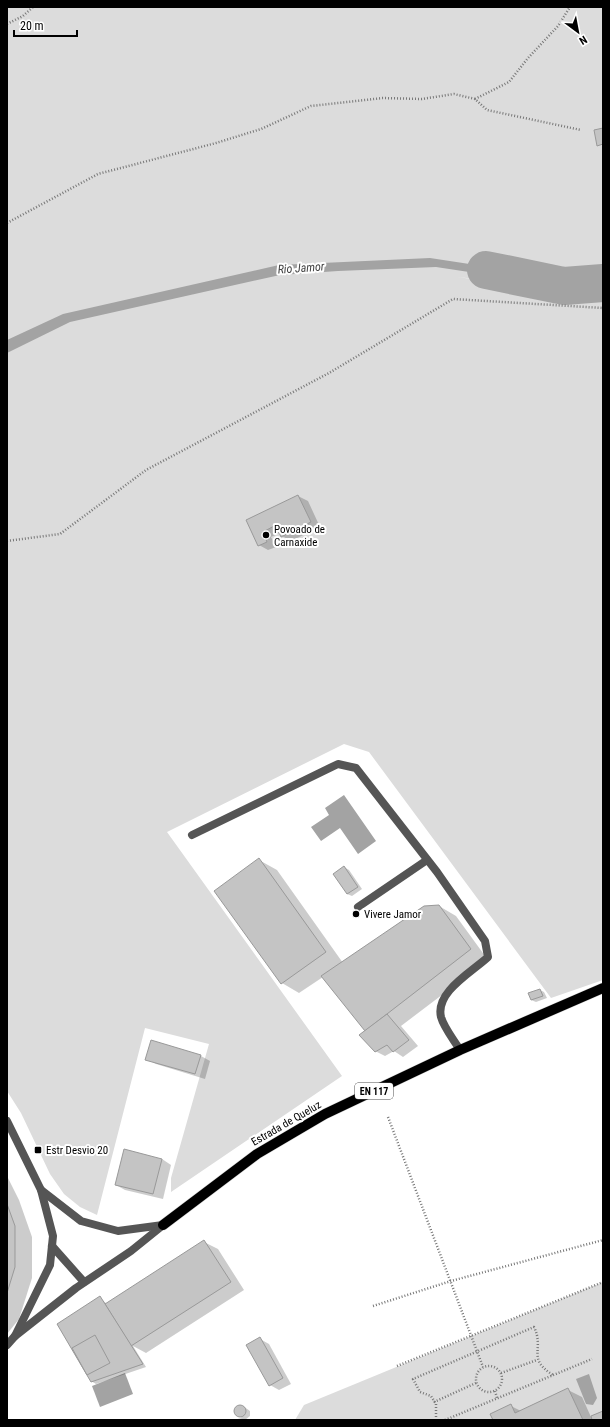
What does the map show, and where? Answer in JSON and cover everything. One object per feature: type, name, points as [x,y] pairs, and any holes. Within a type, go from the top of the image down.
[{"type":"main road","name":"Estrada de Queluz","points":[[163,1225],[257,1154],[325,1114],[460,1050],[603,988]]},
{"type":"street","points":[[192,835],[338,764],[356,768],[427,860],[485,941],[488,957],[448,990],[442,999],[441,1017],[460,1050]]},
{"type":"street","points":[[358,907],[427,860]]},
{"type":"street","points":[[7,1120],[40,1190],[53,1236],[50,1265],[15,1336],[7,1345]]},
{"type":"street","points":[[40,1190],[81,1222],[118,1231],[163,1225]]},
{"type":"street","name":"Estrada de Queluz","points":[[15,1336],[84,1282],[131,1251],[163,1225]]},
{"type":"street","points":[[52,1246],[84,1282]]},
{"type":"path","points":[[7,24],[23,16],[33,7]]},
{"type":"path","points":[[475,100],[509,82],[528,58],[558,26],[570,7]]},
{"type":"path","points":[[7,223],[98,174],[216,143],[261,129],[311,106],[383,98],[422,99],[454,94],[475,100],[487,110],[581,130]]},
{"type":"path","points":[[7,541],[60,534],[146,470],[329,373],[453,299],[603,308]]},
{"type":"path","points":[[388,1117],[483,1367]]},
{"type":"path","points":[[373,1306],[451,1282],[603,1240]]},
{"type":"path","points":[[397,1366],[603,1282]]},
{"type":"path","points":[[436,1420],[436,1404],[431,1396],[420,1392],[413,1379],[534,1327],[539,1338],[537,1360],[543,1368],[553,1375]]},
{"type":"path","points":[[445,1420],[592,1359]]},
{"type":"path","points":[[501,1373],[537,1360]]},
{"type":"path","points":[[492,1366],[501,1373],[502,1381],[498,1389],[495,1391],[486,1392],[478,1387],[476,1383],[477,1374],[483,1367],[492,1366]]},
{"type":"path","points":[[434,1402],[476,1383]]},
{"type":"path","points":[[495,1391],[497,1398]]},
{"type":"shaded area","points":[[7,7],[603,7],[603,291],[456,277],[603,294],[603,980],[551,998],[369,752],[344,744],[167,832],[342,1076],[171,1192],[171,1178],[209,1044],[145,1028],[97,1215],[80,1207],[64,1194],[50,1174],[21,1113],[7,1091]]},
{"type":"shaded area","points":[[603,1282],[603,1420],[295,1420],[304,1405]]},
{"type":"water","points":[[430,258],[476,265],[603,276],[603,287],[489,275],[436,267],[280,275],[70,322],[7,353],[7,340],[63,314],[279,265]]},
{"type":"water","points":[[344,795],[376,841],[358,854],[340,828],[321,841],[311,827],[329,815],[325,808]]},
{"type":"water","points":[[125,1373],[133,1394],[100,1407],[92,1386]]},
{"type":"water","points":[[589,1374],[597,1398],[593,1405],[586,1404],[576,1379]]},
{"type":"building","points":[[603,128],[603,144],[597,146],[594,130]]},
{"type":"building","points":[[298,495],[311,522],[281,537],[276,525],[263,532],[267,542],[258,546],[246,520]]},
{"type":"building","points":[[259,858],[326,952],[281,984],[214,891]]},
{"type":"building","points":[[344,866],[358,887],[347,894],[333,874]]},
{"type":"building","points":[[439,905],[471,949],[365,1031],[321,976],[424,906]]},
{"type":"building","points":[[540,989],[543,996],[531,1000],[528,993]]},
{"type":"building","points":[[387,1014],[409,1040],[393,1052],[387,1045],[375,1052],[359,1035]]},
{"type":"building","points":[[151,1040],[201,1055],[195,1074],[145,1060]]},
{"type":"building","points":[[124,1149],[162,1159],[153,1194],[115,1185]]},
{"type":"building","points":[[7,1204],[15,1226],[15,1267],[7,1293]]},
{"type":"building","points":[[204,1240],[231,1282],[131,1346],[105,1304]]},
{"type":"building","points":[[100,1296],[143,1364],[91,1382],[57,1324]]},
{"type":"building","points":[[95,1335],[110,1363],[87,1375],[72,1348]]},
{"type":"building","points":[[260,1337],[283,1378],[269,1386],[246,1345]]},
{"type":"building","points":[[568,1388],[583,1420],[493,1420],[490,1414],[511,1404],[515,1413]]},
{"type":"building","points":[[238,1405],[242,1405],[246,1411],[242,1417],[238,1417],[234,1413],[234,1409]]},
{"type":"building","points":[[603,1411],[603,1420],[592,1420],[591,1416]]},
{"type":"waterway","name":"Rio Jamor","points":[[486,270],[564,286],[603,283]]},
{"type":"place","name":"Povoado de Carnaxide","points":[[266,535]]},
{"type":"place","name":"Vivere Jamor","points":[[356,914]]},
{"type":"place","name":"Estr Desvio 20","points":[[38,1150]]}]
